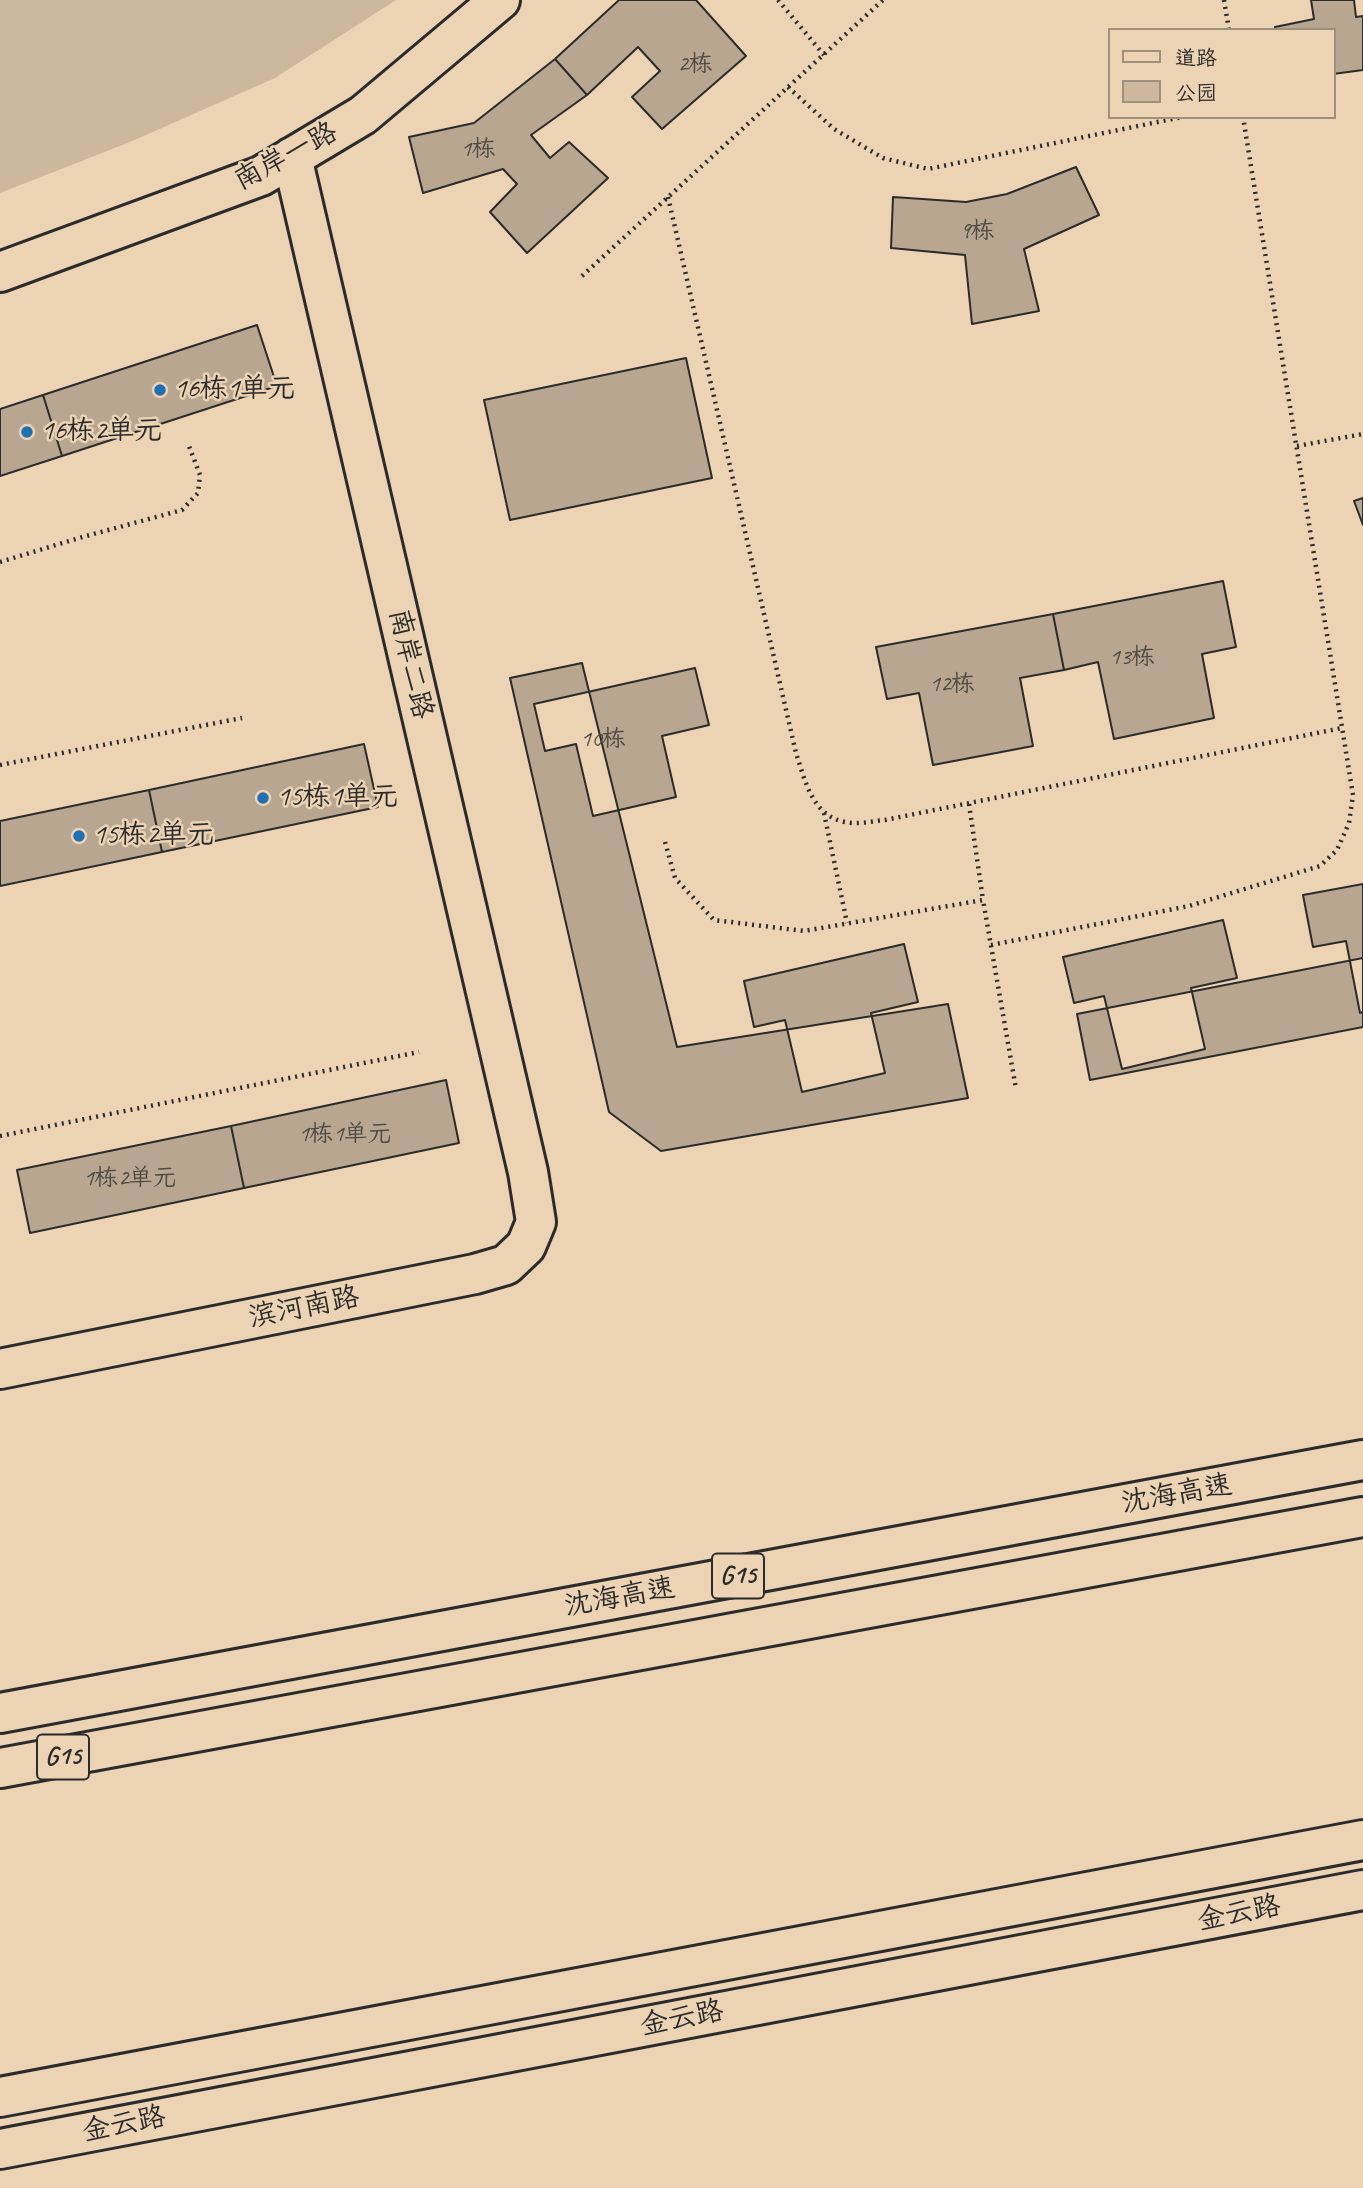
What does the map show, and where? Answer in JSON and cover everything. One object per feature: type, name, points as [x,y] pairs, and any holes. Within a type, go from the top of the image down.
[{"type":"main road","name":"南岸一路","points":[[0,272],[261,176],[363,114],[499,0]]},
{"type":"main road","name":"南岸二路","points":[[292,157],[528,1172]]},
{"type":"main road","name":"滨河南路","points":[[0,1369],[506,1265],[526,1246],[536,1222],[528,1172]]},
{"type":"main road","name":"沈海高速","points":[[0,1713],[1363,1460]]},
{"type":"main road","name":"沈海高速","points":[[0,1768],[1363,1517]]},
{"type":"main road","name":"金云路","points":[[0,2097],[1363,1840]]},
{"type":"main road","name":"金云路","points":[[0,2149],[1363,1890]]},
{"type":"path","points":[[778,0],[824,55]]},
{"type":"path","points":[[582,276],[883,0]]},
{"type":"path","points":[[1224,0],[1229,28]]},
{"type":"path","points":[[788,87],[834,129],[883,158],[928,169],[1172,119]]},
{"type":"path","points":[[990,945],[1189,906],[1320,866],[1337,850],[1349,823],[1353,795],[1243,119]]},
{"type":"path","points":[[668,197],[796,753],[810,794],[824,812],[845,822],[885,820],[1342,728]]},
{"type":"path","points":[[1297,446],[1363,434]]},
{"type":"path","points":[[0,562],[182,510],[198,493],[200,475],[189,446]]},
{"type":"path","points":[[0,765],[242,718]]},
{"type":"path","points":[[969,803],[990,945],[1016,1090]]},
{"type":"path","points":[[824,812],[846,923]]},
{"type":"path","points":[[665,842],[674,878],[714,920],[804,931],[983,900]]},
{"type":"path","points":[[0,1136],[419,1052]]},
{"type":"green space","points":[[0,0],[396,0],[275,78],[130,142],[0,193]]},
{"type":"building","points":[[619,0],[696,0],[746,56],[662,129],[632,97],[660,71],[638,47],[587,95],[555,59]]},
{"type":"building","points":[[1311,0],[1354,0],[1356,17],[1363,16],[1363,70],[1335,74],[1335,28],[1275,27],[1314,19]]},
{"type":"building","points":[[555,59],[587,95],[531,135],[550,158],[569,142],[608,178],[527,253],[490,212],[517,184],[503,169],[423,193],[409,137],[474,123]]},
{"type":"building","points":[[1076,167],[1099,215],[1024,249],[1039,311],[972,324],[965,255],[891,248],[893,197],[966,202],[1007,194]]},
{"type":"building","name":"16栋1单元","points":[[257,325],[277,386],[62,456],[43,395]]},
{"type":"building","points":[[686,358],[712,478],[510,520],[484,400]]},
{"type":"building","name":"16栋2单元","points":[[43,395],[62,456],[0,476],[0,409]]},
{"type":"building","points":[[1363,498],[1363,525],[1354,501]]},
{"type":"building","points":[[1223,581],[1236,647],[1202,654],[1214,718],[1114,739],[1098,662],[1064,670],[1053,614]]},
{"type":"building","points":[[1053,614],[1064,670],[1020,678],[1033,746],[933,765],[919,693],[887,699],[876,647]]},
{"type":"building","points":[[582,663],[677,1047],[948,1004],[968,1098],[661,1151],[609,1112],[510,678]]},
{"type":"building","points":[[695,668],[709,725],[662,736],[676,797],[593,816],[576,744],[545,751],[534,704]]},
{"type":"building","name":"15栋1单元","points":[[364,744],[378,807],[162,852],[149,790]]},
{"type":"building","name":"15栋2单元","points":[[149,790],[162,852],[0,886],[0,821]]},
{"type":"building","points":[[1363,884],[1363,1012],[1360,1013],[1346,941],[1313,947],[1303,895]]},
{"type":"building","points":[[1223,920],[1237,978],[1191,988],[1205,1049],[1122,1069],[1104,996],[1074,1003],[1063,957]]},
{"type":"building","points":[[904,944],[918,1002],[871,1013],[885,1073],[802,1092],[785,1020],[754,1027],[744,981]]},
{"type":"building","points":[[1363,958],[1363,1027],[1090,1080],[1077,1014]]},
{"type":"building","points":[[446,1080],[459,1143],[244,1188],[231,1126]]},
{"type":"building","points":[[231,1126],[244,1188],[30,1233],[17,1170]]},
{"type":"place","name":"16栋1单元","points":[[160,390]]},
{"type":"place","name":"16栋2单元","points":[[27,432]]},
{"type":"place","name":"15栋1单元","points":[[263,798]]},
{"type":"place","name":"15栋2单元","points":[[79,836]]}]
